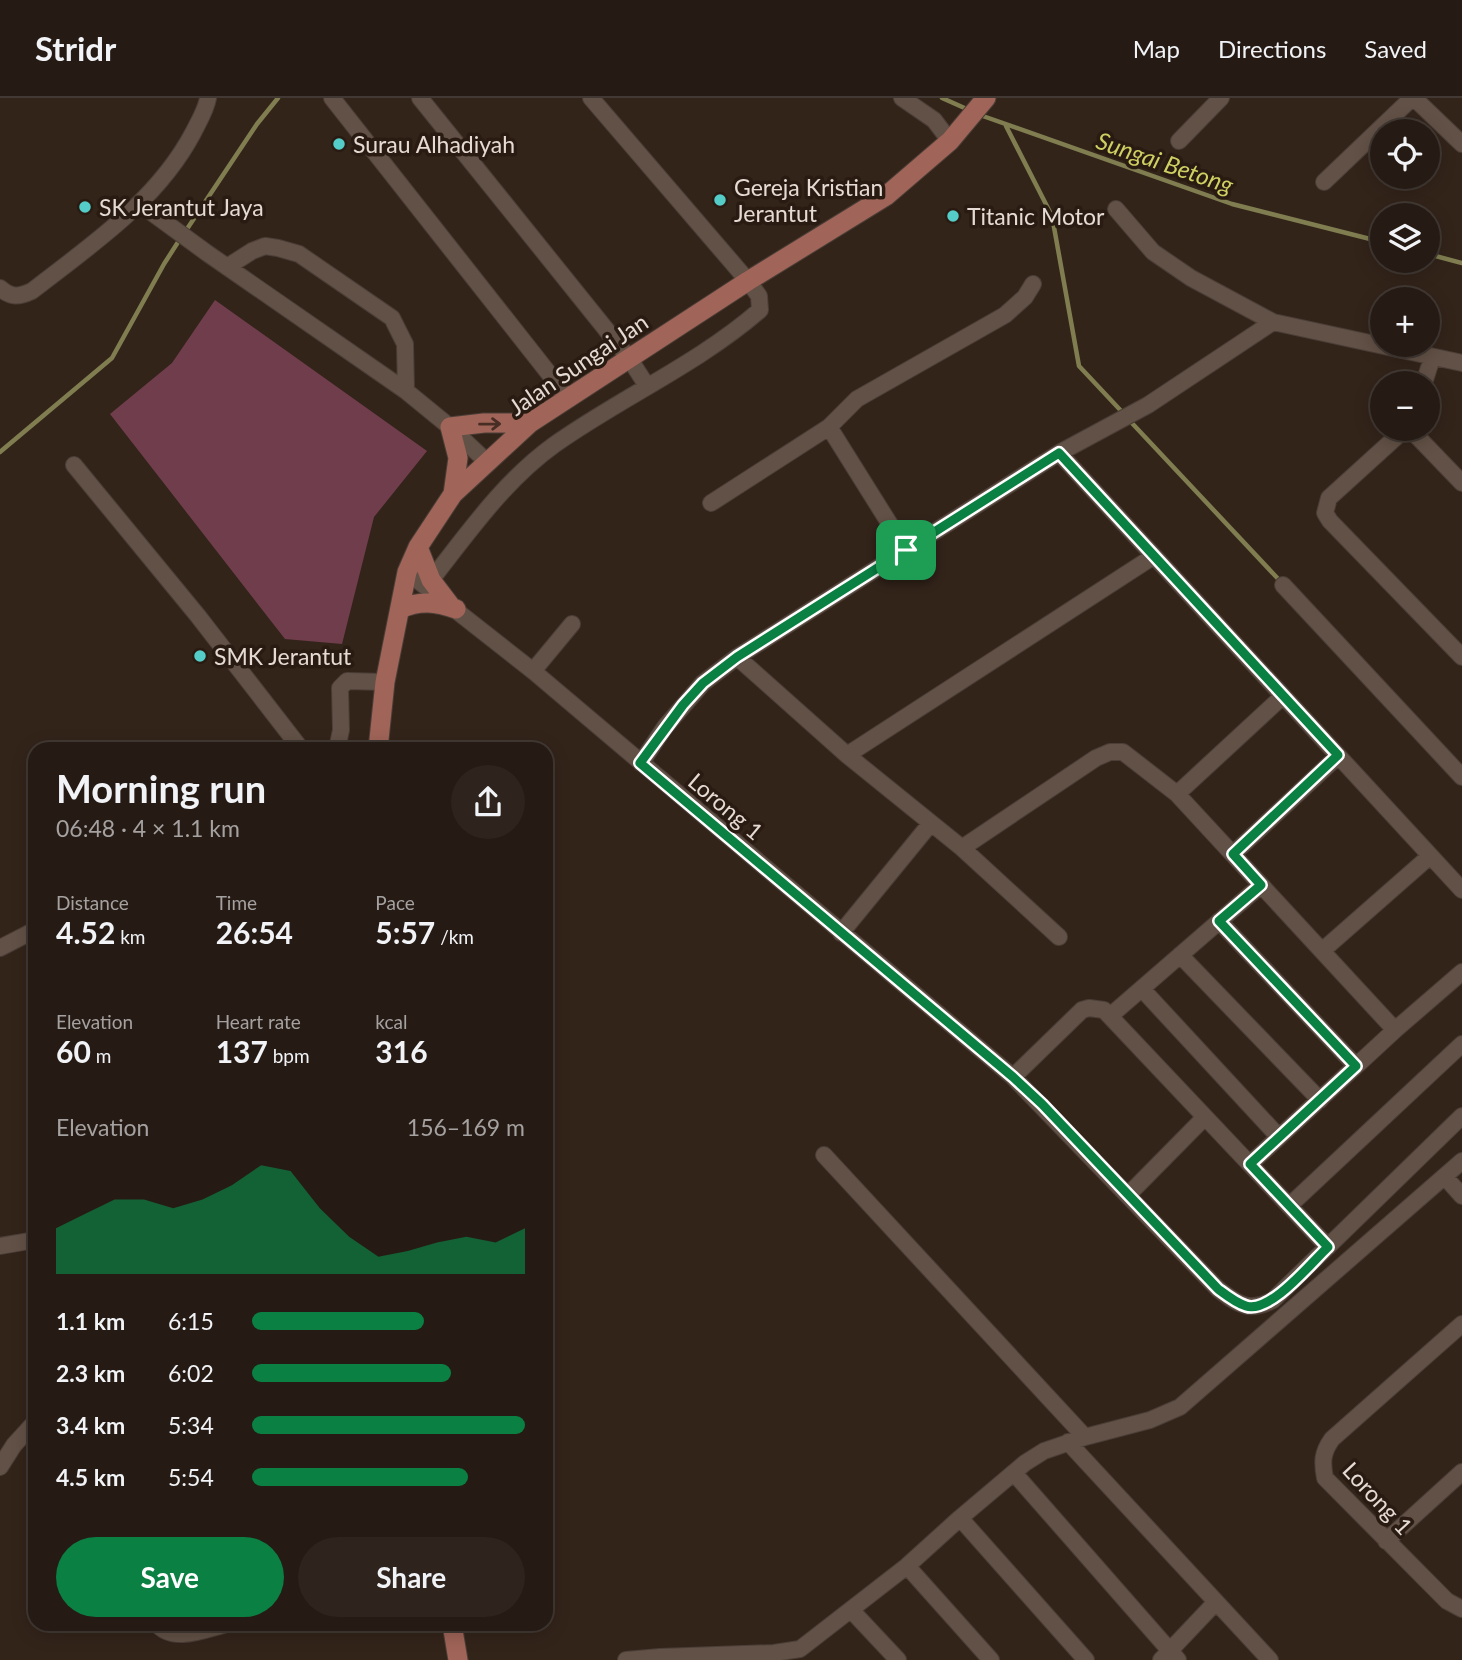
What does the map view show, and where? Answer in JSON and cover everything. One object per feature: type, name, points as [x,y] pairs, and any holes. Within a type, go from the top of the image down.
[{"type":"main road","name":"Jalan Sungai Jan","points":[[379,742],[386,682],[407,572],[418,547],[453,494],[530,423],[748,281],[886,197],[955,135],[986,98]]},
{"type":"main road","points":[[453,494],[458,458],[450,427],[484,423],[530,423]]},
{"type":"main road","points":[[418,547],[431,580],[454,607]]},
{"type":"main road","points":[[400,609],[408,605],[435,602],[454,607]]},
{"type":"main road","points":[[453,1631],[458,1660]]},
{"type":"street","points":[[0,288],[12,296],[22,296],[32,291],[140,204],[173,166],[204,111],[208,98]]},
{"type":"street","points":[[332,98],[569,399]]},
{"type":"street","points":[[420,98],[629,358],[647,386]]},
{"type":"street","points":[[431,580],[498,496],[552,446],[706,349],[760,310],[759,296],[748,281],[591,98]]},
{"type":"street","points":[[902,98],[955,135]]},
{"type":"street","points":[[1179,141],[1221,98]]},
{"type":"street","points":[[1324,182],[1413,98],[1462,144]]},
{"type":"street","points":[[140,204],[406,391],[486,461]]},
{"type":"street","points":[[1116,209],[1153,253],[1191,278],[1273,322],[1462,363]]},
{"type":"street","points":[[227,267],[265,246],[299,254],[392,318],[405,344],[406,391]]},
{"type":"street","points":[[711,503],[829,427],[857,399],[1004,315],[1025,297],[1033,284]]},
{"type":"street","points":[[640,763],[683,705],[703,683],[737,657],[1059,453],[1148,405],[1273,322]]},
{"type":"street","points":[[1428,371],[1432,358]]},
{"type":"street","points":[[829,427],[906,550]]},
{"type":"street","points":[[1393,441],[1329,498],[1325,513],[1330,522],[1462,657]]},
{"type":"street","points":[[1419,441],[1462,482]]},
{"type":"street","points":[[1059,453],[1462,890]]},
{"type":"street","points":[[74,465],[198,615],[293,742]]},
{"type":"street","points":[[847,755],[1154,556]]},
{"type":"street","name":"Lorong 1","points":[[407,572],[533,671],[1013,1077],[1218,1289],[1247,1307],[1259,1307],[1273,1300],[1462,1116]]},
{"type":"street","points":[[1283,586],[1462,777]]},
{"type":"street","points":[[533,671],[572,624]]},
{"type":"street","points":[[737,657],[847,755],[962,848],[1059,937]]},
{"type":"street","points":[[338,742],[343,683],[386,682]]},
{"type":"street","points":[[1177,794],[1283,696]]},
{"type":"street","points":[[962,848],[1096,758],[1110,752],[1123,751],[1177,794],[1395,1030]]},
{"type":"street","points":[[1233,854],[1338,755]]},
{"type":"street","points":[[841,933],[931,823]]},
{"type":"street","points":[[1323,950],[1430,856]]},
{"type":"street","points":[[1111,1016],[1261,885]]},
{"type":"street","points":[[1219,921],[1356,1066]]},
{"type":"street","points":[[0,948],[28,934]]},
{"type":"street","points":[[1180,954],[1320,1100]]},
{"type":"street","points":[[1250,1164],[1462,972]]},
{"type":"street","points":[[1142,989],[1279,1137]]},
{"type":"street","points":[[1013,1077],[1082,1010],[1096,1008],[1111,1016],[1328,1247]]},
{"type":"street","points":[[1289,1206],[1462,1044]]},
{"type":"street","points":[[1129,1195],[1205,1117]]},
{"type":"street","points":[[824,1155],[1085,1437]]},
{"type":"street","points":[[626,1660],[774,1653],[803,1655],[960,1518],[1044,1451],[1150,1420],[1180,1407],[1462,1161]]},
{"type":"street","points":[[1446,1177],[1462,1196]]},
{"type":"street","points":[[0,1246],[28,1241]]},
{"type":"street","name":"Lorong 1","points":[[1462,1324],[1332,1439],[1324,1451],[1322,1463],[1325,1478],[1447,1601],[1462,1609]]},
{"type":"street","points":[[0,1467],[28,1430]]},
{"type":"street","points":[[1068,1443],[1270,1660]]},
{"type":"street","points":[[1386,1541],[1462,1472]]},
{"type":"street","points":[[1014,1473],[1169,1657],[1215,1603]]},
{"type":"street","points":[[960,1518],[1086,1660]]},
{"type":"street","points":[[907,1566],[992,1660]]},
{"type":"street","points":[[852,1611],[898,1660]]},
{"type":"street","points":[[163,1631],[175,1635],[194,1631]]},
{"type":"shaded area","points":[[215,300],[427,451],[374,517],[342,644],[285,639],[110,414],[172,363]]},
{"type":"waterway","name":"Sungai Betong","points":[[185,232],[257,124],[278,98]]},
{"type":"waterway","name":"Sungai Betong","points":[[942,98],[969,110]]},
{"type":"waterway","name":"Sungai Betong","points":[[980,115],[1232,204],[1370,239]]},
{"type":"waterway","points":[[1006,126],[1052,216],[1079,366],[1124,414]]},
{"type":"waterway","name":"Sungai Betong","points":[[0,452],[112,358],[180,239]]},
{"type":"waterway","name":"Sungai Betong","points":[[1440,257],[1462,263]]},
{"type":"waterway","points":[[1130,421],[1282,583]]},
{"type":"place","name":"Surau Alhadiyah","points":[[339,144]]},
{"type":"place","name":"Gereja Kristian Jerantut","points":[[720,200]]},
{"type":"place","name":"SK Jerantut Jaya","points":[[85,207]]},
{"type":"place","name":"Titanic Motor","points":[[953,216]]},
{"type":"place","name":"SMK Jerantut","points":[[200,656]]},
{"type":"route","points":[[1059,453],[1338,755],[1233,854],[1261,885],[1219,921],[1356,1066],[1250,1164],[1328,1247],[1273,1300],[1259,1307],[1247,1307],[1218,1289],[1013,1077],[640,763],[683,705],[703,683],[737,657],[906,550],[1059,453]]}]
